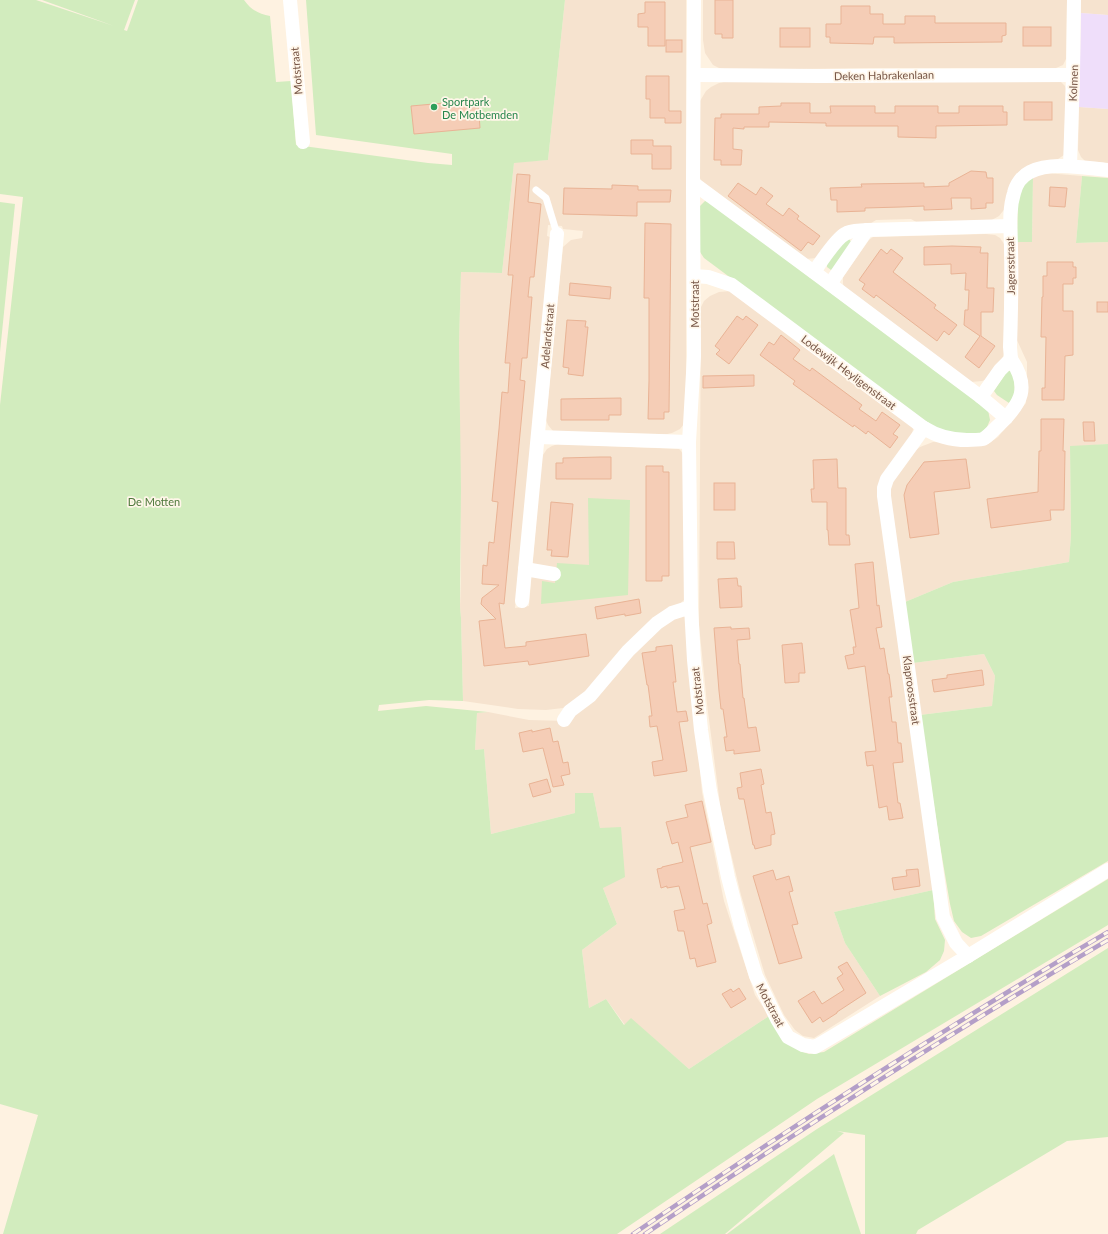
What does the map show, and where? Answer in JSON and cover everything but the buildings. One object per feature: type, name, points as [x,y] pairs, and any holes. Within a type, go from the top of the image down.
[{"type":"street","name":"Motstraat","points":[[290,0],[303,142]]},
{"type":"street","name":"Motstraat","points":[[694,0],[694,356],[689,442],[691,607],[694,660],[701,730],[710,791],[728,877],[756,976],[777,1019],[788,1037],[803,1045],[815,1047],[968,956],[1108,870]]},
{"type":"street","name":"Kolmen","points":[[1070,166],[1074,0]]},
{"type":"street","name":"Deken Habrakenlaan","points":[[694,75],[1073,75]]},
{"type":"street","name":"Jagersstraat","points":[[1011,358],[1011,204],[1014,192],[1019,182],[1025,175],[1040,168],[1070,166],[1108,170]]},
{"type":"street","points":[[693,183],[981,397],[1006,418]]},
{"type":"street","points":[[814,272],[844,234],[849,232],[867,230],[1010,226]]},
{"type":"street","points":[[830,284],[867,230]]},
{"type":"street","name":"Adelardstraat","points":[[522,601],[557,234]]},
{"type":"street","name":"Lodewijk Heyligenstraat","points":[[694,276],[708,277],[732,285],[924,428],[941,437],[953,440],[982,439],[1006,418],[1016,406],[1022,390],[1020,373],[1011,358]]},
{"type":"street","points":[[981,397],[1000,370],[1011,358]]},
{"type":"street","name":"Klaproosstraat","points":[[924,428],[887,480],[884,488],[884,496],[944,917],[956,944],[968,956]]},
{"type":"street","points":[[538,438],[689,442]]},
{"type":"street","points":[[525,569],[554,574]]},
{"type":"street","points":[[564,720],[570,711],[590,696],[628,651],[657,624],[672,613],[691,607]]},
{"type":"lane","points":[[536,190],[546,198],[557,234]]},
{"type":"shaded area","points":[[565,0],[686,0],[686,417],[684,424],[680,429],[667,434],[563,433],[553,431],[548,425],[546,420],[563,247],[571,240],[582,238],[583,231],[563,229],[562,226],[548,225],[547,236],[550,237],[551,240],[515,608],[529,606],[541,462],[547,449],[558,444],[679,449],[681,451],[684,456],[684,600],[575,702],[563,708],[546,710],[518,709],[463,701],[460,607],[459,344],[461,272],[502,273],[514,162],[548,160]]},
{"type":"shaded area","points":[[703,0],[1067,0],[1066,59],[1063,65],[1056,68],[730,70],[713,65],[705,53],[703,40]]},
{"type":"shaded area","points":[[1081,0],[1108,0],[1108,15],[1081,13]]},
{"type":"shaded area","points":[[1081,13],[1108,15],[1108,109],[1079,107]]},
{"type":"shaded area","points":[[1060,81],[1066,89],[1064,155],[1058,159],[1042,162],[999,216],[990,221],[918,223],[911,219],[876,220],[816,258],[806,259],[701,181],[700,178],[700,101],[706,91],[719,83]]},
{"type":"shaded area","points":[[1079,107],[1108,109],[1108,164],[1085,161],[1081,157],[1078,150]]},
{"type":"shaded area","points":[[1046,173],[1082,176],[1076,243],[1108,242],[1108,444],[1070,447],[1071,535],[1069,562],[953,582],[905,602],[889,492],[890,486],[916,450],[920,447],[933,442],[988,444],[998,437],[1026,403],[1027,362],[1016,338],[1017,242],[1032,242],[1033,177]]},
{"type":"shaded area","points":[[995,235],[1000,238],[1005,249],[1004,354],[1002,359],[985,380],[971,382],[845,289],[843,284],[843,277],[869,240],[873,237]]},
{"type":"shaded area","points":[[731,291],[911,424],[913,429],[912,434],[882,475],[933,890],[834,912],[845,943],[880,996],[814,1038],[803,1036],[795,1030],[784,1015],[765,975],[741,895],[721,812],[707,704],[699,625],[701,307],[704,301],[710,296],[719,292]]},
{"type":"shaded area","points":[[682,615],[685,617],[686,621],[702,792],[724,901],[755,995],[769,1016],[689,1069],[631,1019],[625,1025],[606,999],[589,1008],[582,950],[617,924],[603,888],[621,828],[600,828],[593,793],[575,793],[575,813],[491,834],[484,749],[475,750],[477,713],[488,712],[529,720],[567,721],[658,628]]},
{"type":"shaded area","points":[[984,654],[995,676],[992,706],[920,715],[913,663]]},
{"type":"green space","name":"De Motten","points":[[0,0],[36,0],[114,26],[42,0],[135,0],[124,30],[127,31],[138,0],[244,0],[256,11],[270,16],[276,82],[291,81],[296,145],[452,165],[452,154],[316,135],[306,0],[565,0],[548,160],[514,163],[502,273],[461,272],[459,344],[461,489],[460,607],[463,701],[429,700],[379,705],[378,711],[426,706],[488,712],[477,713],[475,750],[484,749],[491,834],[575,813],[575,793],[593,793],[600,828],[621,827],[625,877],[603,888],[617,924],[582,950],[589,1008],[606,999],[624,1025],[631,1018],[689,1069],[769,1016],[800,1051],[809,1054],[824,1052],[1108,879],[1108,925],[817,1099],[617,1234],[3,1234],[38,1115],[0,1104],[0,405],[23,197],[0,194]]},
{"type":"green space","points":[[1082,176],[1108,178],[1108,242],[1076,243]]},
{"type":"green space","points":[[1033,177],[1032,242],[1017,242],[1018,201],[1022,187]]},
{"type":"green space","points":[[705,201],[709,202],[988,410],[990,420],[987,427],[981,433],[961,436],[932,428],[704,258],[700,252],[700,206]]},
{"type":"green space","points":[[0,202],[15,204],[0,352]]},
{"type":"green space","points":[[849,239],[852,243],[834,269],[831,270],[827,267],[827,263],[842,243]]},
{"type":"green space","points":[[1007,371],[1014,372],[1015,398],[1009,403],[997,395],[994,391]]},
{"type":"green space","points":[[1108,444],[1108,861],[981,936],[971,938],[962,932],[954,921],[950,904],[920,715],[992,706],[995,676],[984,654],[913,663],[905,602],[953,582],[1069,562],[1071,535],[1070,446]]},
{"type":"green space","points":[[588,498],[630,500],[628,595],[541,604],[542,581],[555,583],[557,563],[589,565]]},
{"type":"green space","points":[[933,890],[935,919],[945,940],[944,951],[940,960],[926,972],[880,996],[845,943],[834,912]]},
{"type":"green space","points":[[1108,948],[1108,1137],[1067,1141],[918,1230],[916,1234],[865,1234],[865,1135],[837,1131],[844,1133],[725,1234],[660,1234],[817,1129]]},
{"type":"green space","points":[[834,1154],[861,1234],[727,1234]]},
{"type":"railway","points":[[633,1234],[868,1079],[987,1004],[1108,932]]},
{"type":"railway","points":[[645,1234],[874,1084],[990,1011],[1108,940]]},
{"type":"place","name":"Sportpark De Motbemden","points":[[434,107]]}]
